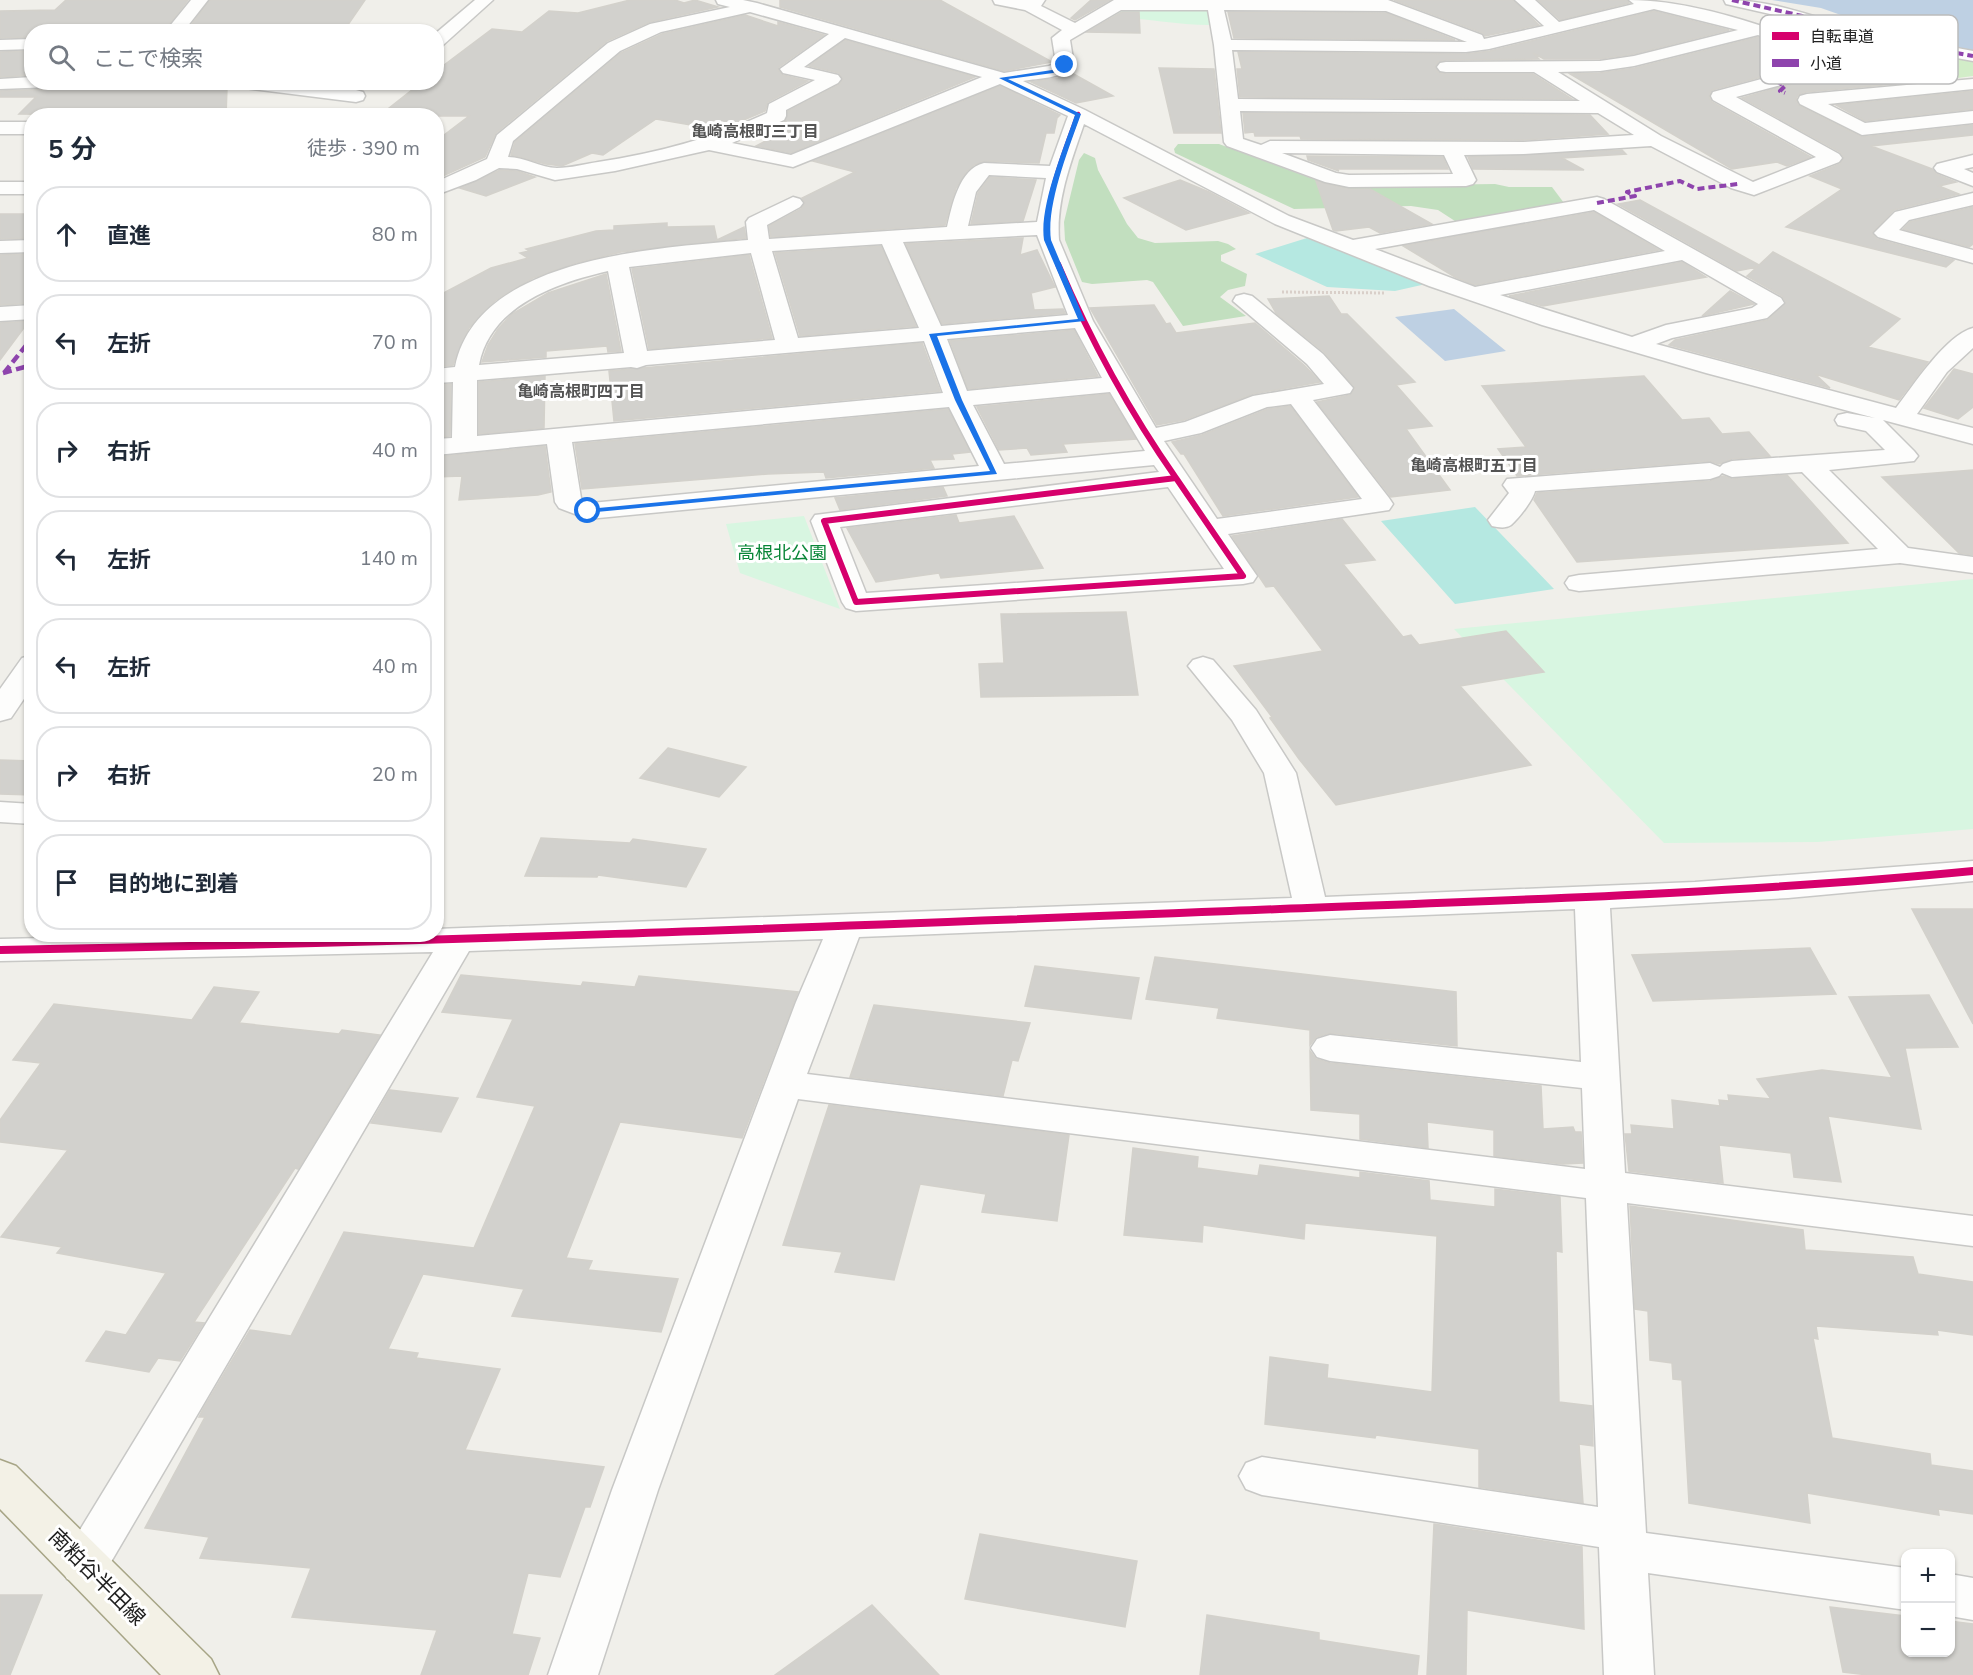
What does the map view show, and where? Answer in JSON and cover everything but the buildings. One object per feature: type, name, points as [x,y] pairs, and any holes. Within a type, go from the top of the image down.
[{"type":"main road","name":"南粕谷半田線","points":[[0,1479],[194,1675]]},
{"type":"street","points":[[180,24],[200,0]]},
{"type":"street","points":[[444,35],[485,0]]},
{"type":"street","points":[[724,0],[1002,78],[1078,114],[1282,220],[1452,286],[1550,320],[1714,368],[1973,436]]},
{"type":"street","points":[[1001,0],[1034,3],[1074,29]]},
{"type":"street","points":[[1512,0],[1528,3],[1556,28]]},
{"type":"street","points":[[1732,0],[1798,15]]},
{"type":"street","points":[[708,144],[793,161],[991,80],[1053,71],[1065,65],[1061,38],[1122,2],[1215,5],[1379,3],[1489,44]]},
{"type":"street","points":[[1223,45],[1467,46],[1489,44],[1556,28],[1644,2],[1759,30]]},
{"type":"street","points":[[775,14],[794,5]]},
{"type":"street","points":[[1215,5],[1223,45],[1232,66],[1230,105],[1234,142],[1332,178],[1349,181],[1467,180],[1452,149]]},
{"type":"street","points":[[496,162],[504,139],[614,47],[656,28],[751,8]]},
{"type":"street","points":[[1430,67],[1600,66],[1634,61],[1759,30]]},
{"type":"street","points":[[444,186],[496,162],[518,164],[555,174],[626,163],[708,144],[736,135],[777,116],[776,108],[832,79],[789,69],[843,32]]},
{"type":"street","points":[[0,45],[24,44]]},
{"type":"street","points":[[1958,53],[1973,56]]},
{"type":"street","points":[[1538,68],[1654,140],[1738,184],[1754,189],[1832,158],[1720,96],[1765,84]]},
{"type":"street","points":[[2,86],[24,84]]},
{"type":"street","points":[[1973,84],[1807,100],[1862,129],[1973,117]]},
{"type":"street","points":[[336,108],[363,91],[349,90]]},
{"type":"street","points":[[1230,105],[1602,108]]},
{"type":"street","points":[[1078,114],[1058,172],[1046,228],[1048,240],[1082,321],[1117,384],[1155,447],[1177,478],[1212,528],[1243,576],[856,602],[824,521],[1177,478]]},
{"type":"street","points":[[0,128],[24,128]]},
{"type":"street","points":[[1248,147],[1524,148],[1654,140]]},
{"type":"street","points":[[1973,161],[1944,168],[1973,180]]},
{"type":"street","points":[[956,233],[966,191],[984,170],[1058,172]]},
{"type":"street","points":[[0,188],[24,188]]},
{"type":"street","points":[[1973,199],[1902,216],[1885,233],[1973,257]]},
{"type":"street","points":[[789,347],[759,246],[756,222],[793,202]]},
{"type":"street","points":[[1352,247],[1597,203],[1773,303],[1759,313],[1666,332],[1634,344]]},
{"type":"street","points":[[465,444],[465,374],[470,353],[481,332],[502,310],[529,291],[563,276],[642,256],[759,246],[1046,228]]},
{"type":"street","points":[[890,237],[933,334],[958,400],[995,472]]},
{"type":"street","points":[[0,247],[24,246]]},
{"type":"street","points":[[1475,294],[1686,253]]},
{"type":"street","points":[[617,263],[637,361]]},
{"type":"street","points":[[558,436],[568,502],[588,511],[995,472],[1155,447],[1192,428],[1263,402],[1297,394],[1341,388],[1315,359],[1244,301]]},
{"type":"street","points":[[0,314],[24,312]]},
{"type":"street","points":[[444,375],[637,361],[1082,321]]},
{"type":"street","points":[[1902,418],[1939,367],[1973,335]]},
{"type":"street","points":[[444,446],[1117,384]]},
{"type":"street","points":[[1212,528],[1380,504],[1297,394]]},
{"type":"street","points":[[1501,520],[1523,493],[1516,485],[1905,456],[1874,425],[1736,396]]},
{"type":"street","points":[[1808,464],[1900,555]]},
{"type":"street","points":[[1579,583],[1900,555],[1973,565]]},
{"type":"street","points":[[1203,666],[1245,716],[1280,773],[1311,908]]},
{"type":"street","points":[[0,712],[24,676]]},
{"type":"street","points":[[0,812],[24,814]]},
{"type":"street","points":[[444,941],[845,928],[1311,908],[1592,899],[1878,882],[1973,871]]},
{"type":"street","points":[[1592,899],[1629,1675]]},
{"type":"street","points":[[573,1675],[635,1490],[813,1002],[845,928]]},
{"type":"street","points":[[84,1565],[457,940]]},
{"type":"street","points":[[0,950],[407,942]]},
{"type":"street","points":[[1330,1048],[1600,1077]]},
{"type":"street","points":[[784,1084],[1973,1231]]},
{"type":"street","points":[[1262,1476],[1901,1588]]},
{"type":"street","points":[[1955,1596],[1973,1599]]},
{"type":"path","points":[[1244,301],[1258,293],[1317,291],[1391,294],[1452,286]]},
{"type":"green space","points":[[1200,8],[1207,11],[1210,25],[1112,17],[1123,10]]},
{"type":"green space","points":[[1958,55],[1973,57],[1973,76],[1958,78]]},
{"type":"green space","points":[[1178,144],[1219,144],[1327,184],[1350,186],[1495,184],[1509,187],[1552,187],[1564,203],[1458,223],[1438,210],[1411,206],[1294,209],[1175,153],[1174,149]]},
{"type":"green space","points":[[1084,153],[1095,158],[1098,170],[1127,224],[1138,238],[1155,243],[1218,241],[1236,249],[1221,255],[1221,261],[1247,274],[1245,286],[1228,290],[1220,297],[1246,316],[1183,326],[1153,282],[1147,280],[1092,284],[1082,282],[1065,240],[1064,222],[1079,160]]},
{"type":"green space","name":"高根北公園","points":[[804,516],[840,609],[740,573],[726,524]]},
{"type":"green space","points":[[1973,579],[1973,829],[1818,842],[1664,843],[1454,629]]},
{"type":"shaded area","points":[[1772,0],[1973,0],[1973,52],[1958,49],[1958,15],[1841,15],[1821,8]]},
{"type":"shaded area","points":[[1307,238],[1426,284],[1395,291],[1327,287],[1255,254]]},
{"type":"shaded area","points":[[1454,309],[1506,351],[1445,361],[1395,317]]},
{"type":"shaded area","points":[[1475,507],[1554,589],[1455,604],[1381,521]]},
{"type":"marked path","points":[[1732,0],[1798,15]]},
{"type":"marked path","points":[[1958,53],[1973,56]]},
{"type":"marked path","points":[[1781,84],[1785,86],[1780,91],[1785,93]]},
{"type":"marked path","points":[[1597,203],[1635,196],[1627,192],[1680,181],[1697,189],[1738,184]]},
{"type":"marked path","points":[[4,373],[24,348]]},
{"type":"marked path","points":[[3,373],[24,367]]},
{"type":"cycle path","points":[[1078,114],[1052,194],[1047,226],[1048,240],[1082,321],[1117,384],[1161,457],[1243,576],[856,602],[824,521],[1177,478]]},
{"type":"cycle path","points":[[444,940],[922,924],[1695,893],[1973,871]]},
{"type":"cycle path","points":[[0,950],[376,942]]},
{"type":"district","name":"亀崎高根町三丁目","points":[[755,132]]},
{"type":"district","name":"亀崎高根町四丁目","points":[[581,392]]},
{"type":"district","name":"亀崎高根町五丁目","points":[[1474,466]]},
{"type":"route","points":[[588,511],[995,472],[958,400],[933,334],[1082,321],[1048,240],[1046,228],[1058,172],[1078,114],[1002,78],[1053,71],[1065,65]]}]
